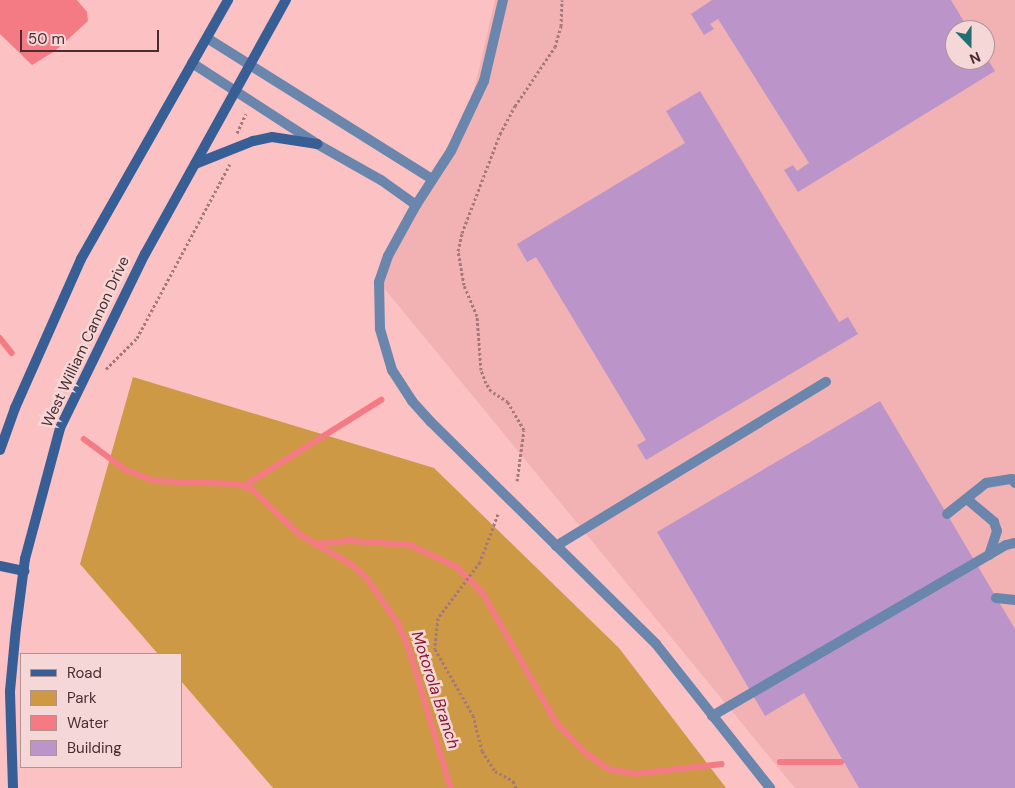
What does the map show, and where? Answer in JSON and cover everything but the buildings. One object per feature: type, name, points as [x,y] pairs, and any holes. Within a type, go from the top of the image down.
[{"type":"main road","points":[[0,450],[15,408],[80,259],[228,0]]},
{"type":"main road","name":"West William Cannon Drive","points":[[13,788],[10,691],[24,571],[60,428],[144,254],[195,164],[234,88],[286,0]]},
{"type":"main road","points":[[195,164],[253,140],[272,137],[317,144]]},
{"type":"main road","points":[[0,566],[24,571]]},
{"type":"street","points":[[503,0],[484,81],[451,152],[416,205],[388,256],[379,282],[380,329],[392,370],[424,415],[656,644],[770,788]]},
{"type":"street","points":[[207,38],[432,179]]},
{"type":"street","points":[[192,63],[234,88],[317,144],[381,180],[416,205]]},
{"type":"street","points":[[556,546],[826,382]]},
{"type":"street","points":[[948,514],[968,500],[986,483],[1012,479],[1015,483]]},
{"type":"street","points":[[968,500],[994,522],[997,531],[989,555]]},
{"type":"street","points":[[712,716],[1010,544],[1015,538]]},
{"type":"street","points":[[996,598],[1015,600]]},
{"type":"path","points":[[517,481],[524,430],[508,402],[491,391],[481,370],[477,316],[464,285],[458,250],[462,233],[500,134],[515,106],[555,47],[561,26],[562,0]]},
{"type":"path","points":[[236,136],[248,109]]},
{"type":"path","points":[[101,376],[137,338],[224,178],[231,159]]},
{"type":"path","points":[[498,514],[480,562],[438,618],[436,649],[474,715],[482,750],[495,772],[513,780],[516,788]]},
{"type":"shaded area","points":[[495,0],[1015,0],[1015,788],[795,788],[379,282],[468,116]]},
{"type":"green space","points":[[133,377],[434,468],[619,648],[726,788],[273,788],[182,682],[182,653],[157,653],[80,564]]},
{"type":"water","points":[[0,0],[77,0],[87,12],[88,21],[55,51],[32,65],[0,34]]},
{"type":"waterway","name":"Motorola Branch","points":[[0,338],[12,353]]},
{"type":"waterway","points":[[244,486],[381,400]]},
{"type":"waterway","name":"Motorola Branch","points":[[84,439],[126,470],[154,481],[237,484],[252,489],[299,534],[351,564],[367,578],[398,623],[409,648],[451,788]]},
{"type":"waterway","points":[[315,544],[351,541],[410,545],[457,567],[483,593],[557,723],[585,752],[608,769],[635,774],[721,764]]},
{"type":"waterway","points":[[780,762],[841,762]]}]
